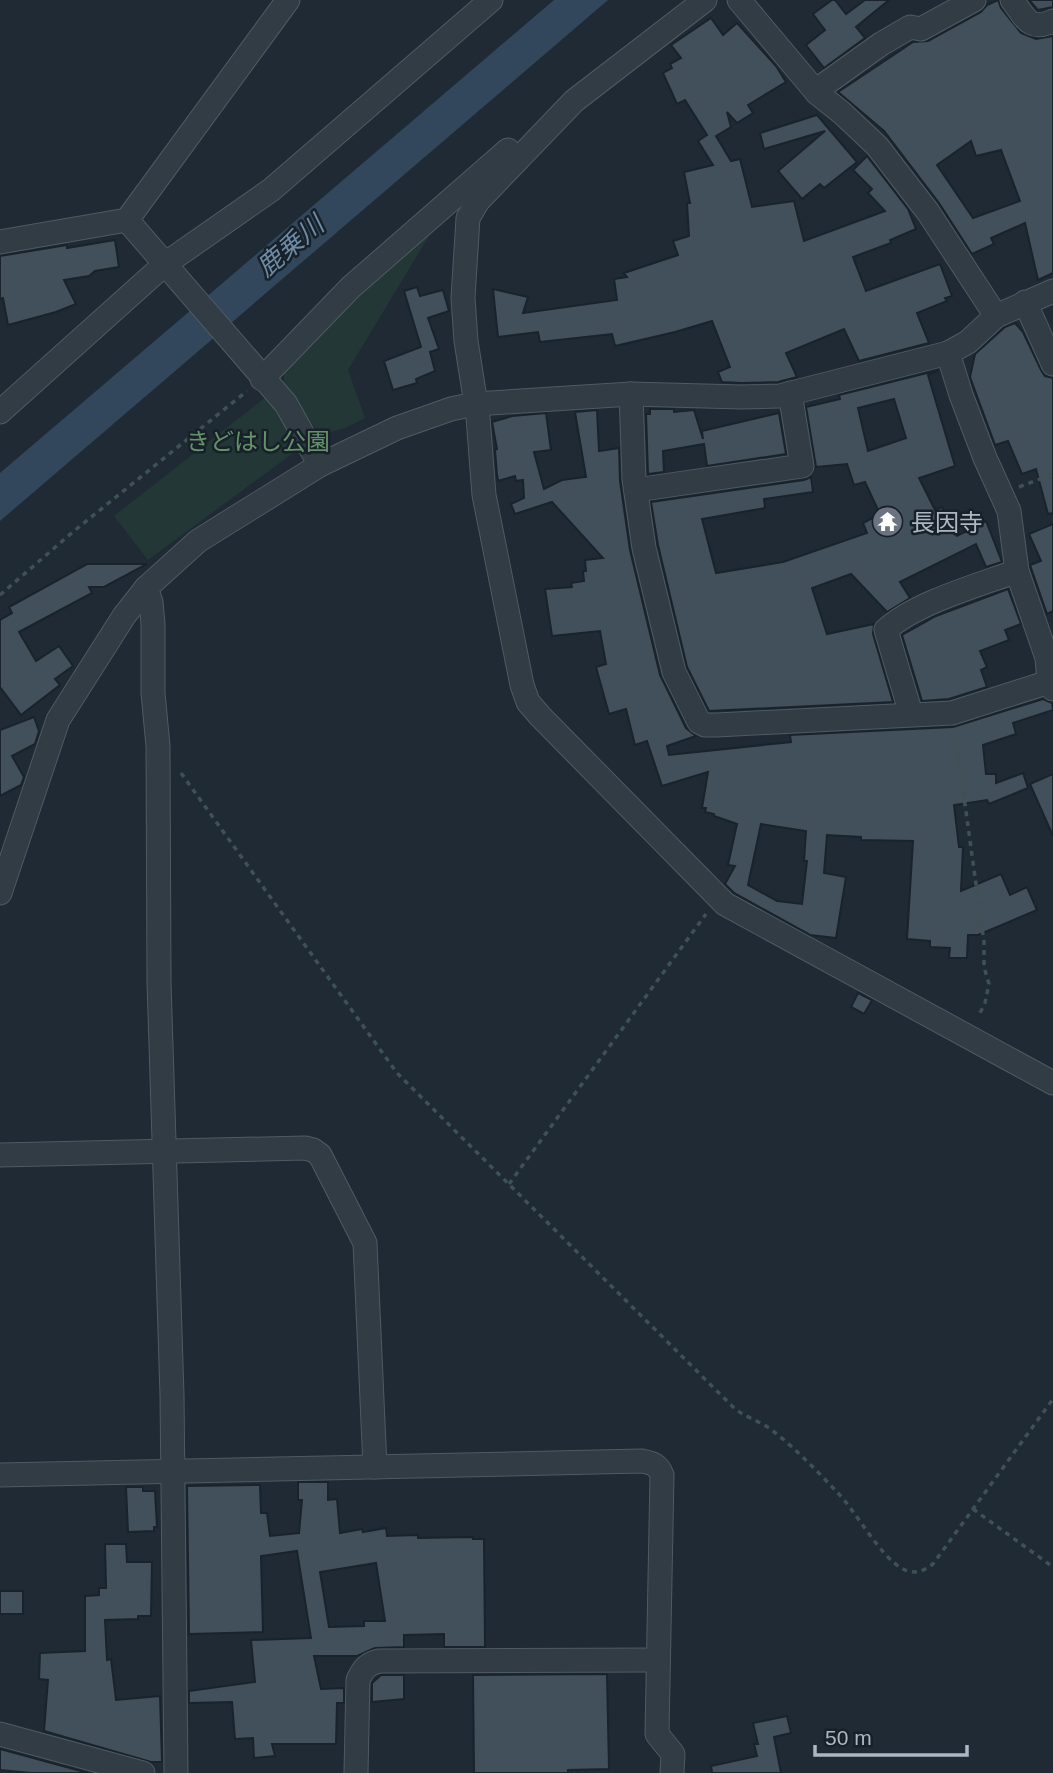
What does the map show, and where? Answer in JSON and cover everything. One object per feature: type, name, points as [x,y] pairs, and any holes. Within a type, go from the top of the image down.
[{"type":"street","points":[[0,242],[127,220],[288,0]]},
{"type":"street","points":[[256,372],[520,140],[705,0]]},
{"type":"street","points":[[739,0],[817,93],[877,146],[928,212],[996,316]]},
{"type":"street","points":[[817,93],[825,84],[881,44],[910,27],[922,29],[974,0]]},
{"type":"street","points":[[1012,0],[1035,26],[1041,27],[1053,21]]},
{"type":"street","points":[[0,412],[170,270],[271,190],[480,3]]},
{"type":"street","points":[[573,101],[478,201],[468,218],[463,298],[466,341],[478,417],[484,495],[522,685],[528,702],[725,904],[1053,1083]]},
{"type":"street","points":[[127,220],[286,404],[320,465]]},
{"type":"street","points":[[0,892],[58,720],[124,616],[146,588],[198,541],[320,465],[397,428],[451,409],[475,404],[632,394],[762,398],[790,393],[948,353],[968,342],[996,316],[1053,291]]},
{"type":"street","points":[[1025,302],[1053,364]]},
{"type":"street","points":[[632,394],[636,490],[644,548],[671,662],[680,689],[699,722],[717,725],[952,713],[1051,686],[1050,656],[1017,571],[1009,511],[961,395],[948,353]]},
{"type":"street","points":[[636,490],[802,466],[790,393]]},
{"type":"street","points":[[911,714],[886,630],[927,605],[1017,571]]},
{"type":"street","points":[[146,588],[151,602],[153,624],[153,693],[158,747],[159,982],[166,1151],[173,1472],[176,1773]]},
{"type":"street","points":[[0,1155],[305,1148],[320,1155],[365,1243],[375,1467]]},
{"type":"street","points":[[0,1475],[642,1461],[652,1463],[659,1468],[662,1475],[657,1734],[673,1754],[672,1773]]},
{"type":"street","points":[[356,1773],[358,1680],[362,1671],[370,1664],[379,1661],[658,1660]]},
{"type":"street","points":[[0,1734],[143,1773]]},
{"type":"path","points":[[0,595],[256,372]]},
{"type":"path","points":[[1001,494],[1053,474]]},
{"type":"path","points":[[952,713],[981,916],[984,967],[989,984],[985,1003],[969,1037]]},
{"type":"path","points":[[179,769],[386,1059],[735,1409],[772,1430],[838,1492],[888,1557],[903,1569],[914,1572],[925,1570],[933,1564],[1053,1399]]},
{"type":"path","points":[[509,1184],[718,897]]},
{"type":"path","points":[[973,1509],[1053,1567]]},
{"type":"green space","name":"きどはし公園","points":[[432,231],[348,370],[365,418],[345,428],[320,435],[284,385],[284,371],[352,295]]},
{"type":"green space","name":"きどはし公園","points":[[267,396],[300,448],[148,560],[114,516]]},
{"type":"water","name":"鹿乗川","points":[[554,0],[608,0],[0,521],[0,473]]},
{"type":"building","points":[[835,0],[846,14],[865,0],[889,0],[856,27],[865,38],[824,68],[806,45],[825,30],[813,14]]},
{"type":"building","points":[[998,0],[1001,8],[1021,33],[1036,39],[1053,36],[1053,273],[1038,280],[1025,223],[991,238],[994,244],[972,254],[939,203],[884,131],[838,92],[913,42],[928,41],[981,12],[987,5]],"holes":[[[971,141],[976,156],[1001,150],[1020,201],[973,218],[937,165]]]},
{"type":"building","points":[[1029,0],[1053,0],[1053,7],[1038,10]]},
{"type":"building","points":[[711,18],[723,35],[737,23],[776,66],[786,82],[748,105],[753,113],[737,123],[727,112],[731,127],[716,136],[731,161],[740,159],[752,207],[794,201],[804,241],[885,211],[868,193],[872,189],[853,170],[867,156],[908,209],[916,229],[890,240],[891,243],[853,257],[866,291],[940,264],[952,296],[945,298],[947,301],[917,313],[929,343],[859,361],[844,329],[786,353],[797,377],[778,382],[741,383],[722,382],[718,372],[730,367],[712,321],[615,346],[612,334],[540,342],[538,332],[498,337],[493,289],[528,297],[523,313],[617,300],[614,279],[627,277],[624,273],[678,255],[673,241],[689,236],[687,203],[690,203],[684,172],[713,165],[698,141],[707,135],[685,100],[677,104],[663,73],[672,68],[670,64],[681,58],[671,45]]},
{"type":"building","points":[[817,115],[857,162],[824,188],[820,184],[802,199],[778,171],[825,131],[764,149],[760,133]]},
{"type":"building","points":[[115,240],[119,267],[64,280],[76,304],[8,325],[3,298],[0,299],[0,256]]},
{"type":"building","points":[[417,287],[420,296],[443,290],[449,311],[428,318],[439,349],[430,352],[435,371],[416,379],[417,383],[393,390],[384,361],[421,347],[404,291]]},
{"type":"building","points":[[1015,323],[1023,332],[1045,376],[1053,378],[1053,513],[1048,514],[1036,469],[1022,474],[1008,441],[995,445],[970,377],[975,354],[1005,327]]},
{"type":"building","points":[[939,370],[928,375],[955,466],[919,478],[935,510],[942,507],[957,536],[986,521],[1002,562],[986,567],[976,544],[900,582],[910,598],[887,612],[851,574],[812,588],[827,634],[874,624],[873,634],[893,702],[709,711],[687,667],[658,545],[651,502],[811,477],[813,492],[764,499],[765,508],[702,519],[716,573],[783,562],[867,533],[863,523],[880,514],[865,482],[854,485],[847,464],[816,467],[806,407],[840,399],[839,395]],"holes":[[[894,399],[906,438],[868,451],[858,408]]]},
{"type":"building","points":[[650,409],[674,409],[674,412],[694,410],[703,439],[702,431],[779,413],[786,454],[707,466],[704,444],[663,451],[664,472],[648,474],[646,414],[650,414]]},
{"type":"building","points":[[597,410],[599,451],[619,448],[620,481],[630,550],[660,675],[686,728],[696,736],[667,746],[669,755],[791,742],[790,735],[953,727],[1043,699],[1052,703],[1053,710],[1013,723],[1016,734],[983,745],[986,774],[996,774],[996,783],[1023,773],[1028,788],[989,804],[987,800],[954,805],[959,847],[963,847],[961,891],[1001,874],[1010,895],[1027,887],[1037,910],[978,935],[968,935],[967,958],[949,958],[950,948],[930,947],[930,941],[907,939],[913,841],[861,840],[861,837],[827,835],[824,873],[846,877],[836,938],[810,935],[734,893],[725,884],[735,866],[728,865],[737,824],[705,812],[706,808],[702,808],[708,772],[662,786],[647,741],[635,745],[626,709],[609,714],[596,667],[606,664],[600,631],[552,636],[545,589],[572,587],[571,583],[584,581],[585,560],[603,558],[552,502],[515,514],[511,504],[524,498],[523,480],[516,481],[515,476],[498,481],[497,449],[492,422],[512,416],[546,413],[551,450],[534,452],[544,489],[562,480],[586,477],[575,412]],"holes":[[[761,824],[806,831],[804,861],[807,861],[802,904],[777,901],[748,885]]]},
{"type":"building","points":[[1053,524],[1053,611],[1047,614],[1030,565],[1041,561],[1029,534]]},
{"type":"building","points":[[87,564],[147,564],[104,587],[89,587],[92,593],[19,632],[36,661],[59,646],[73,666],[55,679],[60,685],[21,715],[0,687],[0,620],[12,613],[9,607]]},
{"type":"building","points":[[1008,589],[1021,624],[1005,630],[1009,640],[980,651],[987,667],[981,670],[987,687],[949,699],[922,701],[902,635],[936,616]]},
{"type":"building","points":[[34,717],[39,731],[35,744],[12,756],[24,777],[21,785],[0,796],[0,730]]},
{"type":"building","points":[[1053,774],[1053,836],[1030,784]]},
{"type":"building","points":[[858,993],[872,1000],[864,1014],[851,1007]]},
{"type":"building","points":[[298,1482],[328,1482],[328,1500],[337,1499],[340,1533],[386,1528],[387,1536],[484,1539],[485,1647],[444,1647],[444,1634],[404,1635],[404,1647],[375,1648],[357,1656],[314,1656],[321,1689],[344,1688],[344,1703],[337,1703],[336,1744],[272,1744],[275,1756],[254,1758],[253,1738],[235,1739],[232,1702],[189,1703],[189,1691],[255,1682],[251,1640],[311,1638],[297,1551],[261,1556],[263,1632],[189,1634],[187,1486],[260,1485],[261,1513],[267,1513],[270,1536],[299,1533],[302,1500],[298,1500]],"holes":[[[376,1563],[385,1621],[364,1621],[364,1626],[329,1627],[320,1572]]]},
{"type":"building","points":[[126,1487],[143,1487],[143,1491],[155,1491],[157,1527],[154,1527],[154,1531],[128,1532]]},
{"type":"building","points":[[105,1544],[126,1544],[127,1562],[152,1562],[151,1616],[105,1620],[107,1660],[111,1659],[116,1700],[160,1696],[162,1762],[151,1762],[44,1731],[48,1680],[39,1679],[40,1653],[85,1651],[85,1596],[99,1595],[99,1588],[106,1588]]},
{"type":"building","points":[[0,1591],[23,1591],[23,1614],[0,1614]]},
{"type":"building","points":[[607,1674],[609,1769],[568,1770],[568,1773],[474,1773],[473,1675]]},
{"type":"building","points":[[381,1675],[404,1675],[404,1699],[372,1702],[372,1683]]},
{"type":"building","points":[[787,1716],[791,1733],[774,1737],[781,1773],[712,1773],[711,1766],[757,1756],[754,1744],[758,1744],[753,1723]]},
{"type":"building","points":[[0,1749],[88,1773],[0,1770]]},
{"type":"place","name":"長因寺","points":[[888,522]]}]
